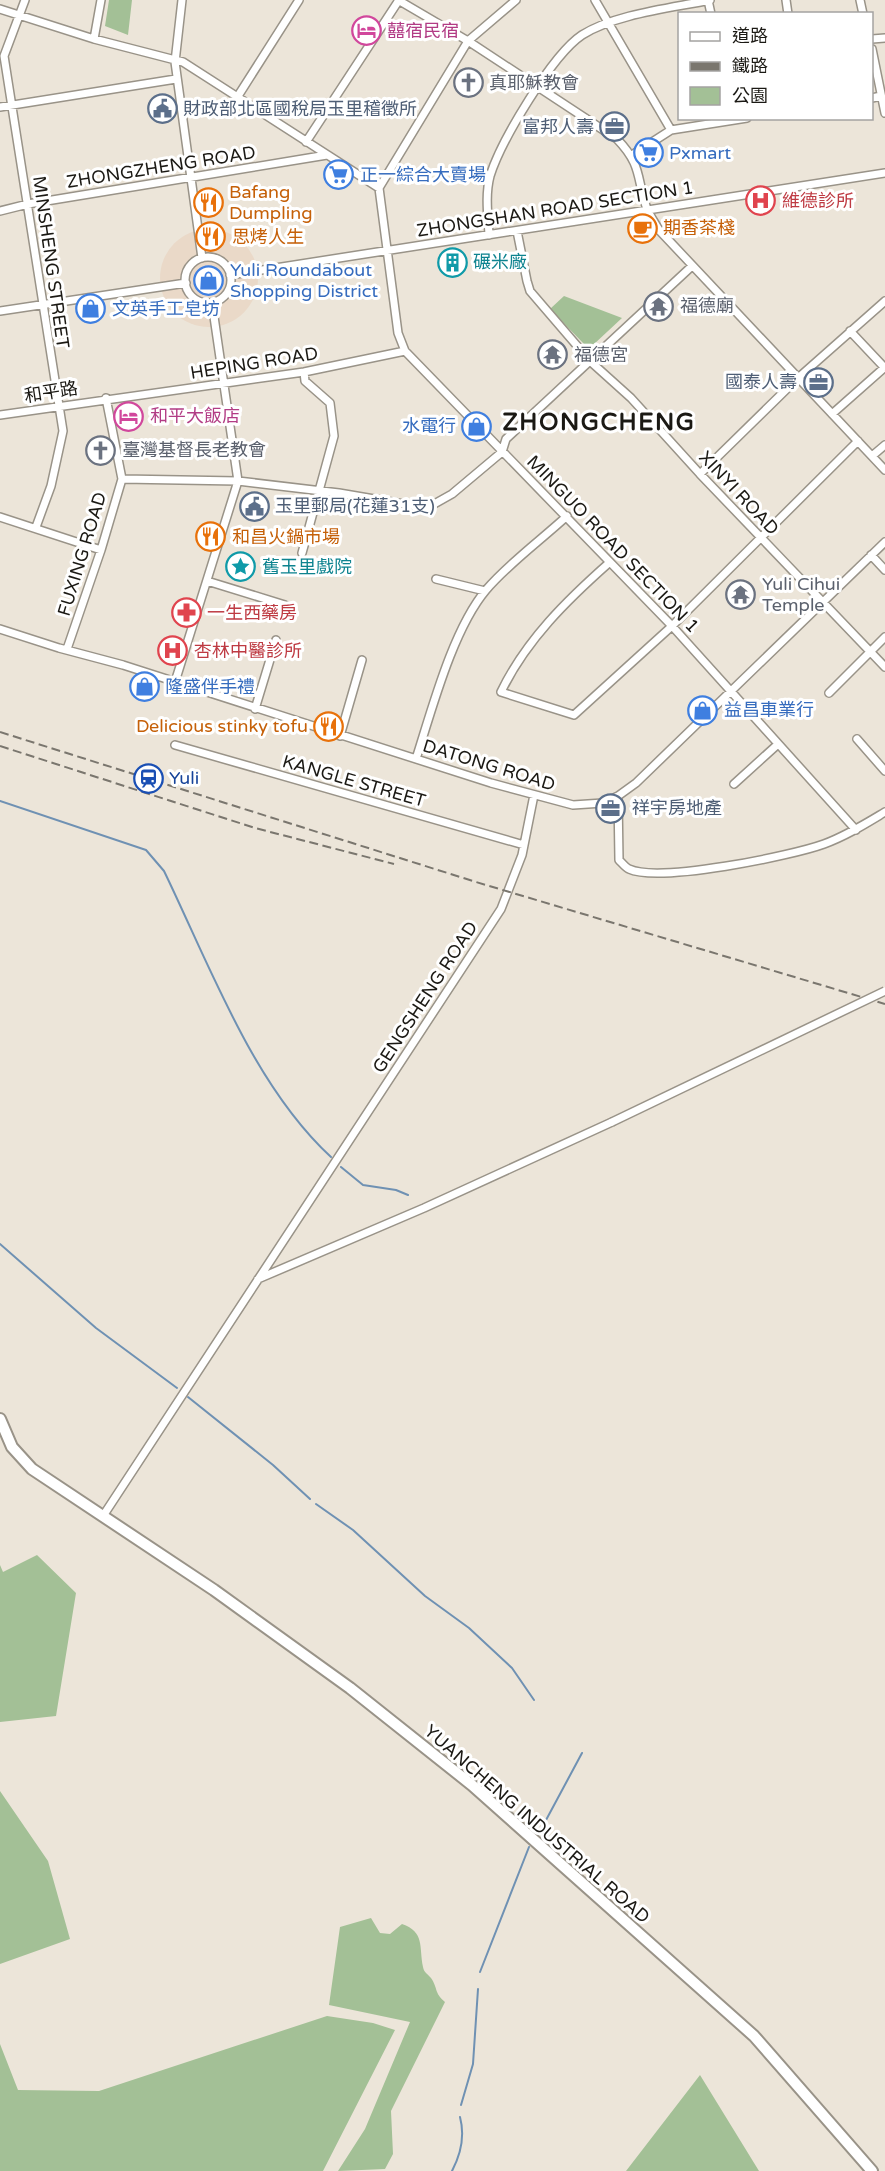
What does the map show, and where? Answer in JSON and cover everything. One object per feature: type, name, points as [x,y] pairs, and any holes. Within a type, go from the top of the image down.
[{"type":"street","name":"MINSHENG STREET","points":[[25,0],[4,56],[63,431],[51,486],[36,527]]},
{"type":"street","points":[[94,39],[101,0]]},
{"type":"street","points":[[182,0],[174,62],[202,258]]},
{"type":"street","points":[[238,96],[299,0]]},
{"type":"street","points":[[306,142],[398,0],[468,41],[617,139],[632,155],[640,176],[647,210],[659,230],[885,470]]},
{"type":"street","points":[[0,9],[94,39],[174,62],[183,62],[379,188],[468,41],[516,0]]},
{"type":"street","points":[[595,0],[671,130]]},
{"type":"street","points":[[489,235],[489,178],[501,148],[558,59],[582,35],[610,24],[644,13],[709,0]]},
{"type":"street","points":[[873,54],[885,113]]},
{"type":"street","points":[[0,107],[176,79]]},
{"type":"street","points":[[873,98],[881,96]]},
{"type":"street","points":[[632,155],[671,130],[731,120]]},
{"type":"street","name":"ZHONGZHENG ROAD","points":[[0,211],[28,204],[327,154]]},
{"type":"street","name":"ZHONGSHAN ROAD SECTION 1","points":[[230,275],[885,173]]},
{"type":"street","name":"MINGUO ROAD SECTION 1","points":[[379,188],[398,333],[405,351],[672,626],[730,693],[856,830]]},
{"type":"street","name":"XINYI ROAD","points":[[517,231],[530,291],[591,362],[631,398],[700,474],[885,668]]},
{"type":"street","points":[[202,258],[218,259],[224,263],[230,275],[228,291],[212,303],[195,298],[186,283],[188,271],[202,258]]},
{"type":"street","points":[[122,479],[238,481],[321,491],[427,508],[452,494],[502,452],[506,439],[692,266]]},
{"type":"street","points":[[0,311],[186,283]]},
{"type":"street","points":[[700,474],[798,378],[885,301]]},
{"type":"street","points":[[175,682],[238,481],[212,303]]},
{"type":"street","points":[[832,414],[885,367],[850,331]]},
{"type":"street","name":"HEPING ROAD","points":[[105,398],[304,372],[405,351]]},
{"type":"street","points":[[302,554],[321,491],[334,436],[330,403],[305,381],[304,372]]},
{"type":"street","name":"和平路","points":[[0,415],[105,398]]},
{"type":"street","name":"FUXING ROAD","points":[[68,649],[122,479],[105,398]]},
{"type":"street","points":[[610,562],[555,614],[514,664],[501,692],[574,715],[672,626],[858,441]]},
{"type":"street","points":[[872,456],[885,445]]},
{"type":"street","points":[[416,759],[440,685],[463,628],[486,591],[567,516]]},
{"type":"street","points":[[0,517],[101,550]]},
{"type":"street","name":"DATONG ROAD","points":[[0,629],[534,795],[587,806],[618,796],[636,783],[885,542]]},
{"type":"street","points":[[871,555],[885,570]]},
{"type":"street","points":[[436,579],[486,591]]},
{"type":"street","points":[[207,581],[285,605]]},
{"type":"street","points":[[829,693],[885,636]]},
{"type":"street","points":[[255,709],[276,640]]},
{"type":"street","points":[[340,736],[362,660]]},
{"type":"street","points":[[857,739],[885,771]]},
{"type":"street","name":"KANGLE STREET","points":[[175,745],[524,845]]},
{"type":"street","points":[[734,784],[777,745]]},
{"type":"street","name":"GENGSHENG ROAD","points":[[103,1516],[501,909],[512,887],[524,845],[534,795]]},
{"type":"street","points":[[618,796],[619,861],[630,870],[690,872],[795,853],[825,844],[856,830],[885,812]]},
{"type":"street","points":[[258,1279],[423,1208],[612,1122],[885,991]]},
{"type":"street","name":"YUANCHENG INDUSTRIAL ROAD","points":[[0,1419],[12,1447],[25,1462],[214,1590],[350,1688],[472,1785],[754,2036],[872,2171]]},
{"type":"shaded area","name":"Yuli Roundabout Shopping District","points":[[209,229],[228,233],[244,243],[254,259],[258,278],[254,297],[244,313],[228,323],[209,327],[190,323],[174,313],[164,297],[160,278],[164,259],[174,243],[190,233]]},
{"type":"green space","points":[[109,0],[132,0],[128,35],[105,26]]},
{"type":"green space","points":[[564,296],[622,318],[593,345],[584,344],[550,309]]},
{"type":"green space","points":[[37,1555],[76,1593],[56,1716],[0,1722],[0,1565],[3,1572]]},
{"type":"green space","points":[[0,1791],[48,1861],[70,1939],[0,1964]]},
{"type":"green space","points":[[371,1918],[380,1933],[390,1934],[402,1924],[414,1931],[420,1941],[425,1972],[445,2002],[391,2111],[393,2154],[385,2169],[338,2171],[365,2129],[410,2022],[329,2005],[340,1927]]},
{"type":"green space","points":[[327,2016],[373,2023],[395,2030],[323,2171],[0,2171],[0,2044],[18,2090],[99,2091]]},
{"type":"green space","points":[[700,2075],[759,2171],[626,2171]]},
{"type":"waterway","points":[[0,801],[146,850],[164,871],[216,984],[256,1060],[278,1095],[303,1128],[331,1157]]},
{"type":"waterway","points":[[341,1167],[363,1185],[396,1190],[408,1195]]},
{"type":"waterway","points":[[0,1244],[96,1328],[177,1388]]},
{"type":"waterway","points":[[188,1397],[273,1465],[310,1499]]},
{"type":"waterway","points":[[316,1504],[353,1530],[425,1596],[469,1628],[512,1668],[534,1700]]},
{"type":"waterway","points":[[538,1835],[582,1753]]},
{"type":"waterway","points":[[480,1972],[529,1847]]},
{"type":"waterway","points":[[461,2105],[473,2064],[478,1989]]},
{"type":"waterway","points":[[452,2171],[461,2145],[460,2117]]},
{"type":"railway","points":[[0,732],[476,882],[885,1004]]},
{"type":"railway","points":[[0,746],[255,828],[394,864]]},
{"type":"place","name":"囍宿民宿","points":[[366,31]]},
{"type":"place","name":"真耶穌教會","points":[[468,83]]},
{"type":"place","name":"財政部北區國稅局玉里稽徵所","points":[[162,109]]},
{"type":"place","name":"富邦人壽","points":[[615,127]]},
{"type":"place","name":"Pxmart","points":[[648,153]]},
{"type":"place","name":"正一綜合大賣場","points":[[339,175]]},
{"type":"place","name":"維德診所","points":[[761,201]]},
{"type":"place","name":"Bafang Dumpling","points":[[208,202]]},
{"type":"place","name":"期香茶棧","points":[[642,228]]},
{"type":"place","name":"思烤人生","points":[[211,237]]},
{"type":"place","name":"碾米廠","points":[[452,262]]},
{"type":"place","name":"Yuli Roundabout Shopping District","points":[[209,280]]},
{"type":"place","name":"福德廟","points":[[659,306]]},
{"type":"place","name":"文英手工皂坊","points":[[91,309]]},
{"type":"place","name":"福德宮","points":[[553,355]]},
{"type":"place","name":"國泰人壽","points":[[818,382]]},
{"type":"place","name":"和平大飯店","points":[[129,416]]},
{"type":"place","name":"水電行","points":[[477,426]]},
{"type":"place","name":"臺灣基督長老教會","points":[[101,450]]},
{"type":"place","name":"玉里郵局(花蓮31支)","points":[[254,506]]},
{"type":"place","name":"和昌火鍋市場","points":[[211,537]]},
{"type":"place","name":"舊玉里戲院","points":[[241,567]]},
{"type":"place","name":"Yuli Cihui Temple","points":[[741,594]]},
{"type":"place","name":"一生西藥房","points":[[186,613]]},
{"type":"place","name":"杏林中醫診所","points":[[173,651]]},
{"type":"place","name":"隆盛伴手禮","points":[[144,687]]},
{"type":"place","name":"益昌車業行","points":[[703,710]]},
{"type":"place","name":"Delicious stinky tofu","points":[[329,726]]},
{"type":"place","name":"Yuli","points":[[148,778]]},
{"type":"place","name":"祥宇房地產","points":[[611,808]]},
{"type":"district","name":"ZHONGCHENG","points":[[599,422]]}]
